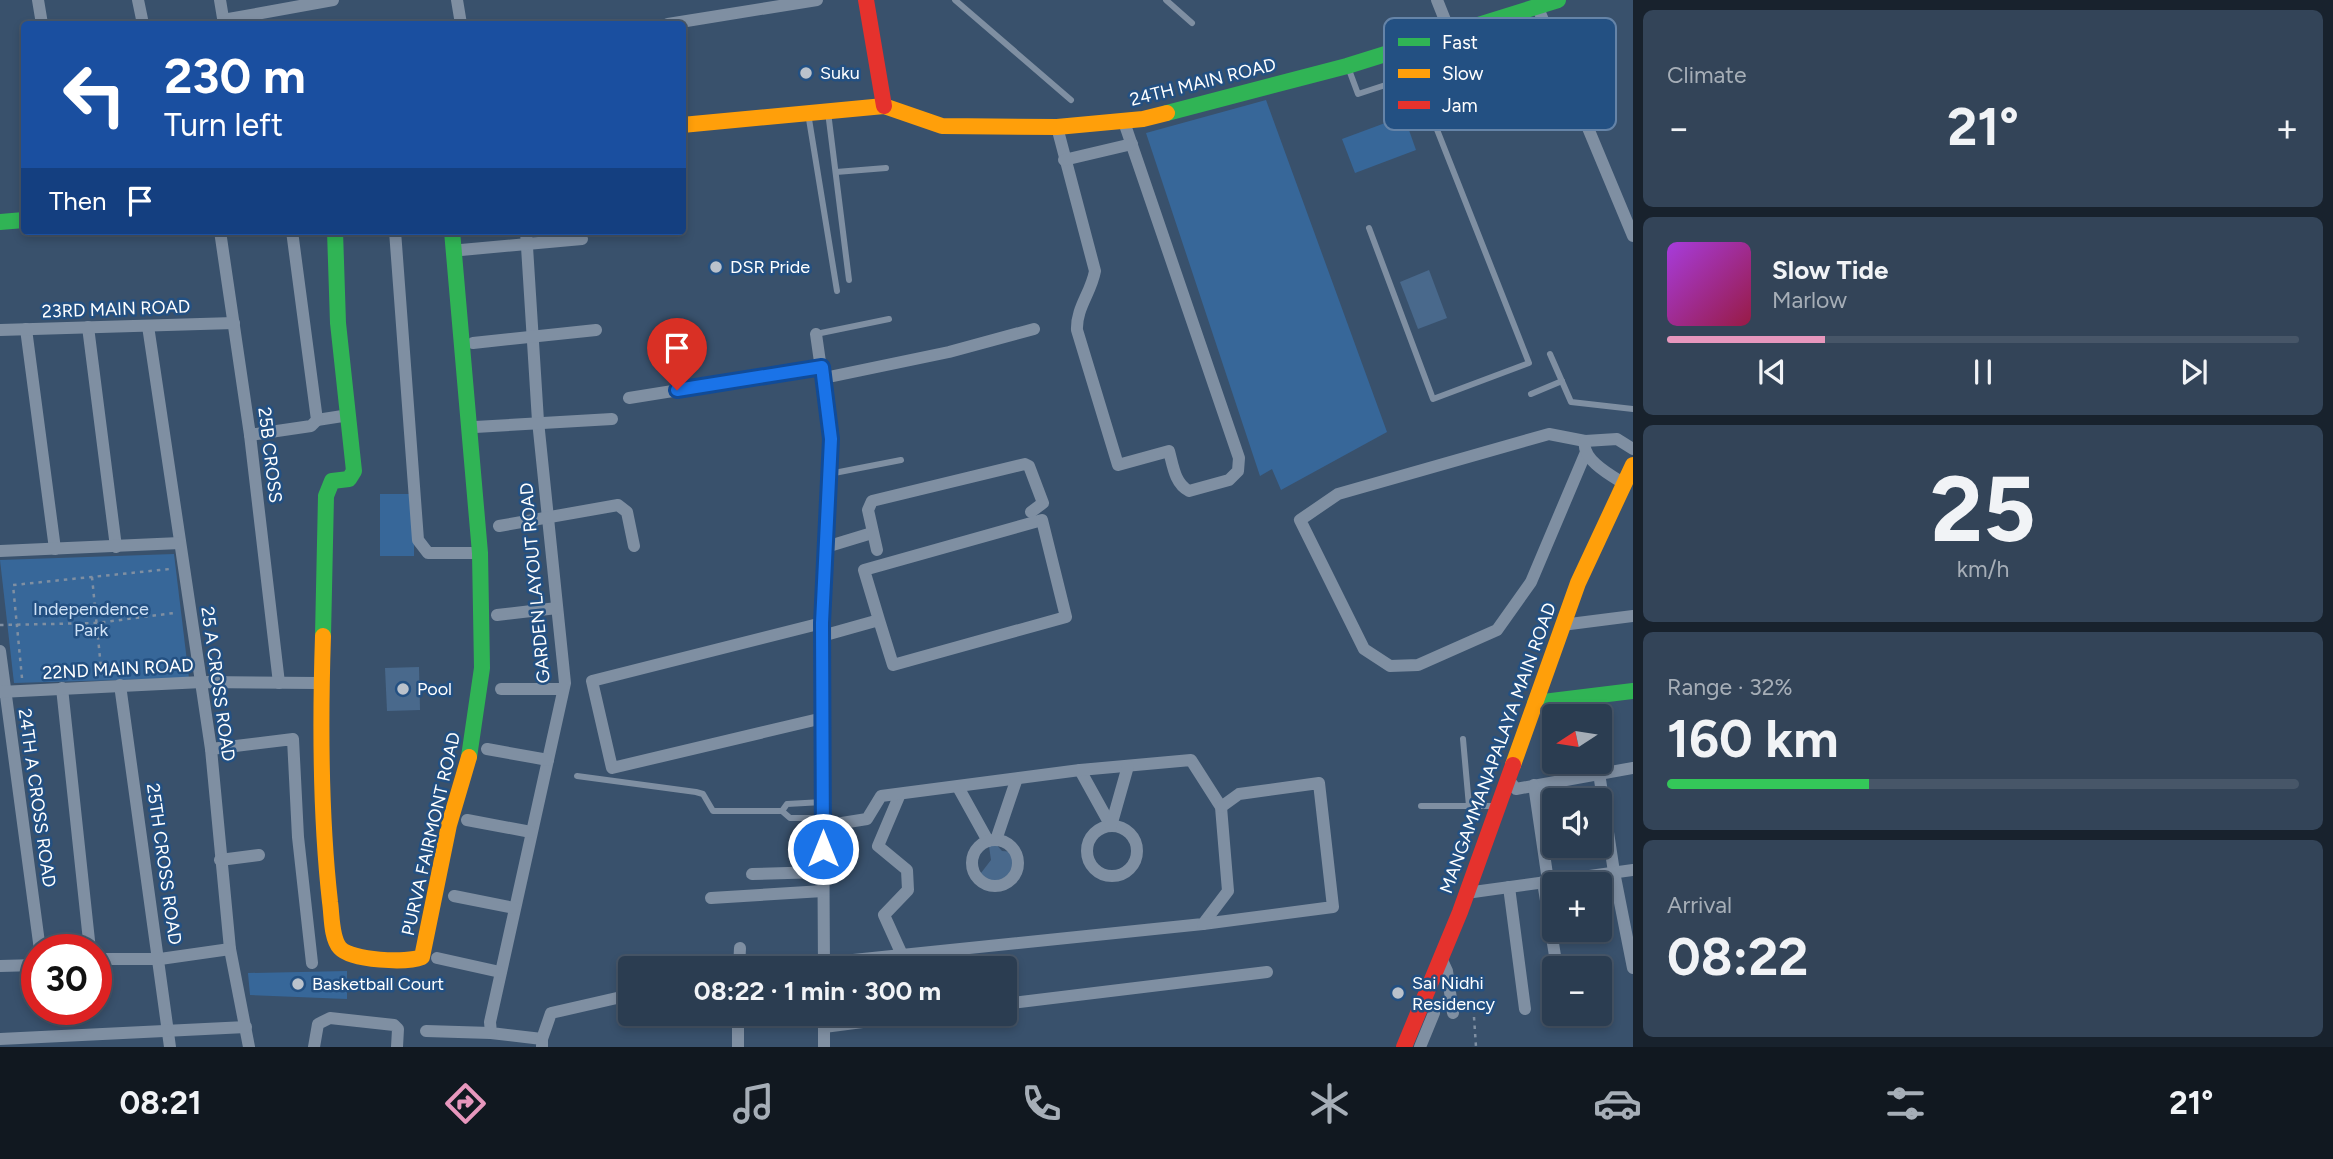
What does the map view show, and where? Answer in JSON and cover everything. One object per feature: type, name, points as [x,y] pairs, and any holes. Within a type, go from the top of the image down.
[{"type":"street","points":[[38,0],[42,21]]},
{"type":"street","points":[[138,0],[142,21]]},
{"type":"street","points":[[220,0],[224,21]]},
{"type":"street","points":[[227,21],[284,4],[333,0]]},
{"type":"street","points":[[457,0],[460,21]]},
{"type":"street","points":[[682,21],[757,5],[817,0]]},
{"type":"street","points":[[866,0],[884,106]]},
{"type":"street","points":[[1437,0],[1444,18]]},
{"type":"street","points":[[1506,0],[1513,16]]},
{"type":"street","name":"24TH MAIN ROAD","points":[[1506,18],[1558,0]]},
{"type":"street","points":[[1538,8],[1542,18]]},
{"type":"street","name":"24TH MAIN ROAD","points":[[686,125],[828,109],[884,106],[942,126],[1057,127],[1124,122],[1384,55]]},
{"type":"street","points":[[1057,127],[1095,271],[1093,286],[1077,317],[1077,330],[1118,465],[1169,451],[1177,479],[1182,488],[1189,491],[1229,480],[1238,471],[1239,457],[1124,122]]},
{"type":"street","points":[[1589,130],[1633,236]]},
{"type":"street","points":[[1064,160],[1132,144]]},
{"type":"street","points":[[0,222],[21,220]]},
{"type":"street","name":"25B CROSS","points":[[221,235],[250,435],[279,683]]},
{"type":"street","points":[[293,235],[317,420]]},
{"type":"street","name":"PURVA FAIRMONT ROAD","points":[[335,235],[338,323],[354,473],[349,479],[332,481],[326,496],[320,683],[323,832],[334,932],[339,947],[350,955],[414,962],[422,957],[449,825],[475,726],[482,668],[480,553],[452,235]]},
{"type":"street","points":[[395,235],[418,540],[428,553],[480,553]]},
{"type":"street","points":[[461,250],[526,237],[582,239]]},
{"type":"street","name":"GARDEN LAYOUT ROAD","points":[[491,1033],[489,1022],[563,689],[538,421],[526,237]]},
{"type":"street","name":"23RD MAIN ROAD","points":[[0,330],[234,323]]},
{"type":"street","name":"25 A CROSS ROAD","points":[[148,326],[211,749],[230,949],[249,1047]]},
{"type":"street","points":[[88,327],[116,547]]},
{"type":"street","points":[[26,329],[55,549]]},
{"type":"street","points":[[629,398],[823,373],[949,352],[1034,329]]},
{"type":"street","points":[[473,343],[596,330]]},
{"type":"street","points":[[816,334],[831,439],[822,629],[824,956]]},
{"type":"street","points":[[250,435],[311,426],[317,420],[349,415]]},
{"type":"street","points":[[475,427],[538,421],[612,419]]},
{"type":"street","points":[[1586,447],[1531,582],[1497,631],[1418,665],[1390,666],[1364,649],[1300,520],[1338,494],[1549,434],[1586,447],[1617,439],[1633,449]]},
{"type":"street","points":[[1586,447],[1603,470],[1627,487]]},
{"type":"street","points":[[877,550],[868,510],[872,501],[1025,464],[1029,466],[1043,503],[1031,512]]},
{"type":"street","name":"MANGAMMANAPALAYA MAIN ROAD","points":[[1413,1044],[1441,958],[1562,625],[1627,487],[1633,465]]},
{"type":"street","points":[[499,526],[624,506],[634,546]]},
{"type":"street","points":[[1042,520],[1066,617],[893,665],[879,620],[864,570],[1042,520]]},
{"type":"street","points":[[826,547],[872,533]]},
{"type":"street","points":[[0,551],[180,543]]},
{"type":"street","points":[[497,615],[557,608]]},
{"type":"street","points":[[1562,625],[1633,616]]},
{"type":"street","points":[[823,718],[612,768],[592,681],[822,629],[879,620]]},
{"type":"street","name":"24TH A CROSS ROAD","points":[[0,651],[2,692],[38,934]]},
{"type":"street","name":"22ND MAIN ROAD","points":[[2,692],[202,682],[320,683]]},
{"type":"street","name":"25TH CROSS ROAD","points":[[120,685],[160,959],[170,1047]]},
{"type":"street","points":[[62,688],[88,934]]},
{"type":"street","points":[[500,689],[563,689]]},
{"type":"street","points":[[1535,703],[1633,691]]},
{"type":"street","points":[[211,749],[293,738],[298,836],[312,963]]},
{"type":"street","points":[[487,749],[548,760]]},
{"type":"street","points":[[823,822],[867,819],[881,796],[1080,770],[1191,760],[1221,807],[1228,891],[1203,924]]},
{"type":"street","points":[[0,761],[14,761]]},
{"type":"street","points":[[1111,826],[1128,766]]},
{"type":"street","points":[[1612,771],[1633,768]]},
{"type":"street","points":[[1080,770],[1111,826]]},
{"type":"street","points":[[1507,778],[1516,789],[1594,774]]},
{"type":"street","points":[[1599,774],[1614,872],[1633,968]]},
{"type":"street","points":[[958,787],[992,841],[1016,780]]},
{"type":"street","points":[[912,956],[1333,907],[1319,783],[1239,794],[1221,807]]},
{"type":"street","points":[[1534,785],[1544,872]]},
{"type":"street","points":[[900,794],[878,846],[907,870],[908,890],[884,915],[903,956]]},
{"type":"street","points":[[467,820],[531,832]]},
{"type":"street","points":[[1111,826],[1119,827],[1132,836],[1137,852],[1126,872],[1111,877],[1095,871],[1087,856],[1087,847],[1095,832],[1111,826]]},
{"type":"street","points":[[220,860],[259,855]]},
{"type":"street","points":[[1614,872],[1633,870]]},
{"type":"street","points":[[752,874],[823,872]]},
{"type":"street","points":[[779,873],[779,892]]},
{"type":"street","points":[[1466,893],[1542,882]]},
{"type":"street","points":[[1509,887],[1525,1009]]},
{"type":"street","points":[[711,898],[822,891]]},
{"type":"street","points":[[454,896],[514,908]]},
{"type":"street","points":[[739,956],[740,948]]},
{"type":"street","points":[[112,959],[160,959],[230,949]]},
{"type":"street","points":[[436,958],[500,972]]},
{"type":"street","points":[[1441,958],[1447,971],[1453,1013]]},
{"type":"street","points":[[0,966],[21,965]]},
{"type":"street","points":[[1017,1002],[1267,972]]},
{"type":"street","points":[[426,1031],[491,1033],[542,1043],[551,1013],[618,998]]},
{"type":"street","points":[[1413,1044],[1434,1013]]},
{"type":"street","points":[[314,1047],[318,1024],[330,1018],[394,1025],[398,1029],[397,1047]]},
{"type":"street","points":[[738,1026],[738,1047]]},
{"type":"street","points":[[824,1026],[824,1047]]},
{"type":"street","points":[[0,1039],[246,1027]]},
{"type":"lane","points":[[955,0],[1071,100]]},
{"type":"lane","points":[[1167,0],[1192,23]]},
{"type":"lane","points":[[1348,66],[1358,94],[1384,85]]},
{"type":"lane","points":[[828,109],[849,280]]},
{"type":"lane","points":[[807,111],[837,291]]},
{"type":"lane","points":[[1369,228],[1433,399],[1529,363],[1435,130]]},
{"type":"lane","points":[[836,172],[886,169]]},
{"type":"lane","points":[[816,334],[889,318]]},
{"type":"lane","points":[[1550,354],[1571,402],[1633,409]]},
{"type":"lane","points":[[1531,394],[1562,381]]},
{"type":"lane","points":[[829,474],[901,460]]},
{"type":"lane","points":[[1463,739],[1469,806]]},
{"type":"lane","points":[[576,776],[696,792],[703,794],[713,811],[782,811],[790,818],[823,822]]},
{"type":"lane","points":[[782,811],[787,804],[823,802]]},
{"type":"lane","points":[[1421,806],[1496,806]]},
{"type":"path","points":[[22,678],[13,585],[171,569]]},
{"type":"path","points":[[92,577],[101,668]]},
{"type":"path","points":[[0,625],[97,624],[174,613]]},
{"type":"path","points":[[1474,1017],[1476,1047]]},
{"type":"green space","points":[[1266,100],[1387,432],[1281,490],[1272,469],[1260,476],[1146,133]]},
{"type":"green space","points":[[1384,123],[1384,130],[1409,130],[1416,150],[1355,173],[1342,139]]},
{"type":"green space","points":[[380,494],[414,494],[414,556],[380,556]]},
{"type":"green space","name":"Independence Park","points":[[174,554],[189,678],[14,683],[0,560]]},
{"type":"green space","name":"Basketball Court","points":[[347,971],[347,999],[250,995],[248,973]]},
{"type":"shaded area","points":[[1429,270],[1447,318],[1418,329],[1400,282]]},
{"type":"shaded area","name":"Pool","points":[[419,667],[420,710],[387,711],[385,668]]},
{"type":"shaded area","points":[[995,843],[1002,851],[1015,852],[1014,875],[992,882],[985,880],[981,873],[991,860],[989,846]]},
{"type":"traffic: fast","points":[[1500,18],[1558,0]]},
{"type":"traffic: fast","points":[[1167,113],[1384,54]]},
{"type":"traffic: fast","points":[[0,222],[21,220]]},
{"type":"traffic: fast","points":[[323,636],[326,496],[332,481],[349,479],[354,471],[338,323],[335,235]]},
{"type":"traffic: fast","points":[[452,235],[480,553],[482,668],[469,757]]},
{"type":"traffic: fast","points":[[1535,703],[1633,691]]},
{"type":"traffic: slow","points":[[686,125],[884,106],[942,126],[1057,127],[1143,119],[1167,113]]},
{"type":"traffic: slow","points":[[1513,765],[1578,583],[1633,465]]},
{"type":"traffic: slow","points":[[323,636],[321,703],[324,835],[333,932],[337,944],[346,952],[380,960],[422,957],[449,825],[469,757]]},
{"type":"traffic: jam","points":[[866,0],[884,106]]},
{"type":"traffic: jam","points":[[1404,1047],[1460,912],[1513,765]]},
{"type":"place","name":"Suku","points":[[806,73]]},
{"type":"place","name":"DSR Pride","points":[[716,267]]},
{"type":"place","name":"Pool","points":[[403,689]]},
{"type":"place","name":"Basketball Court","points":[[298,984]]},
{"type":"place","name":"Sai Nidhi Residency","points":[[1398,993]]},
{"type":"route","points":[[677,390],[822,367],[831,439],[822,623],[823,849]]}]
